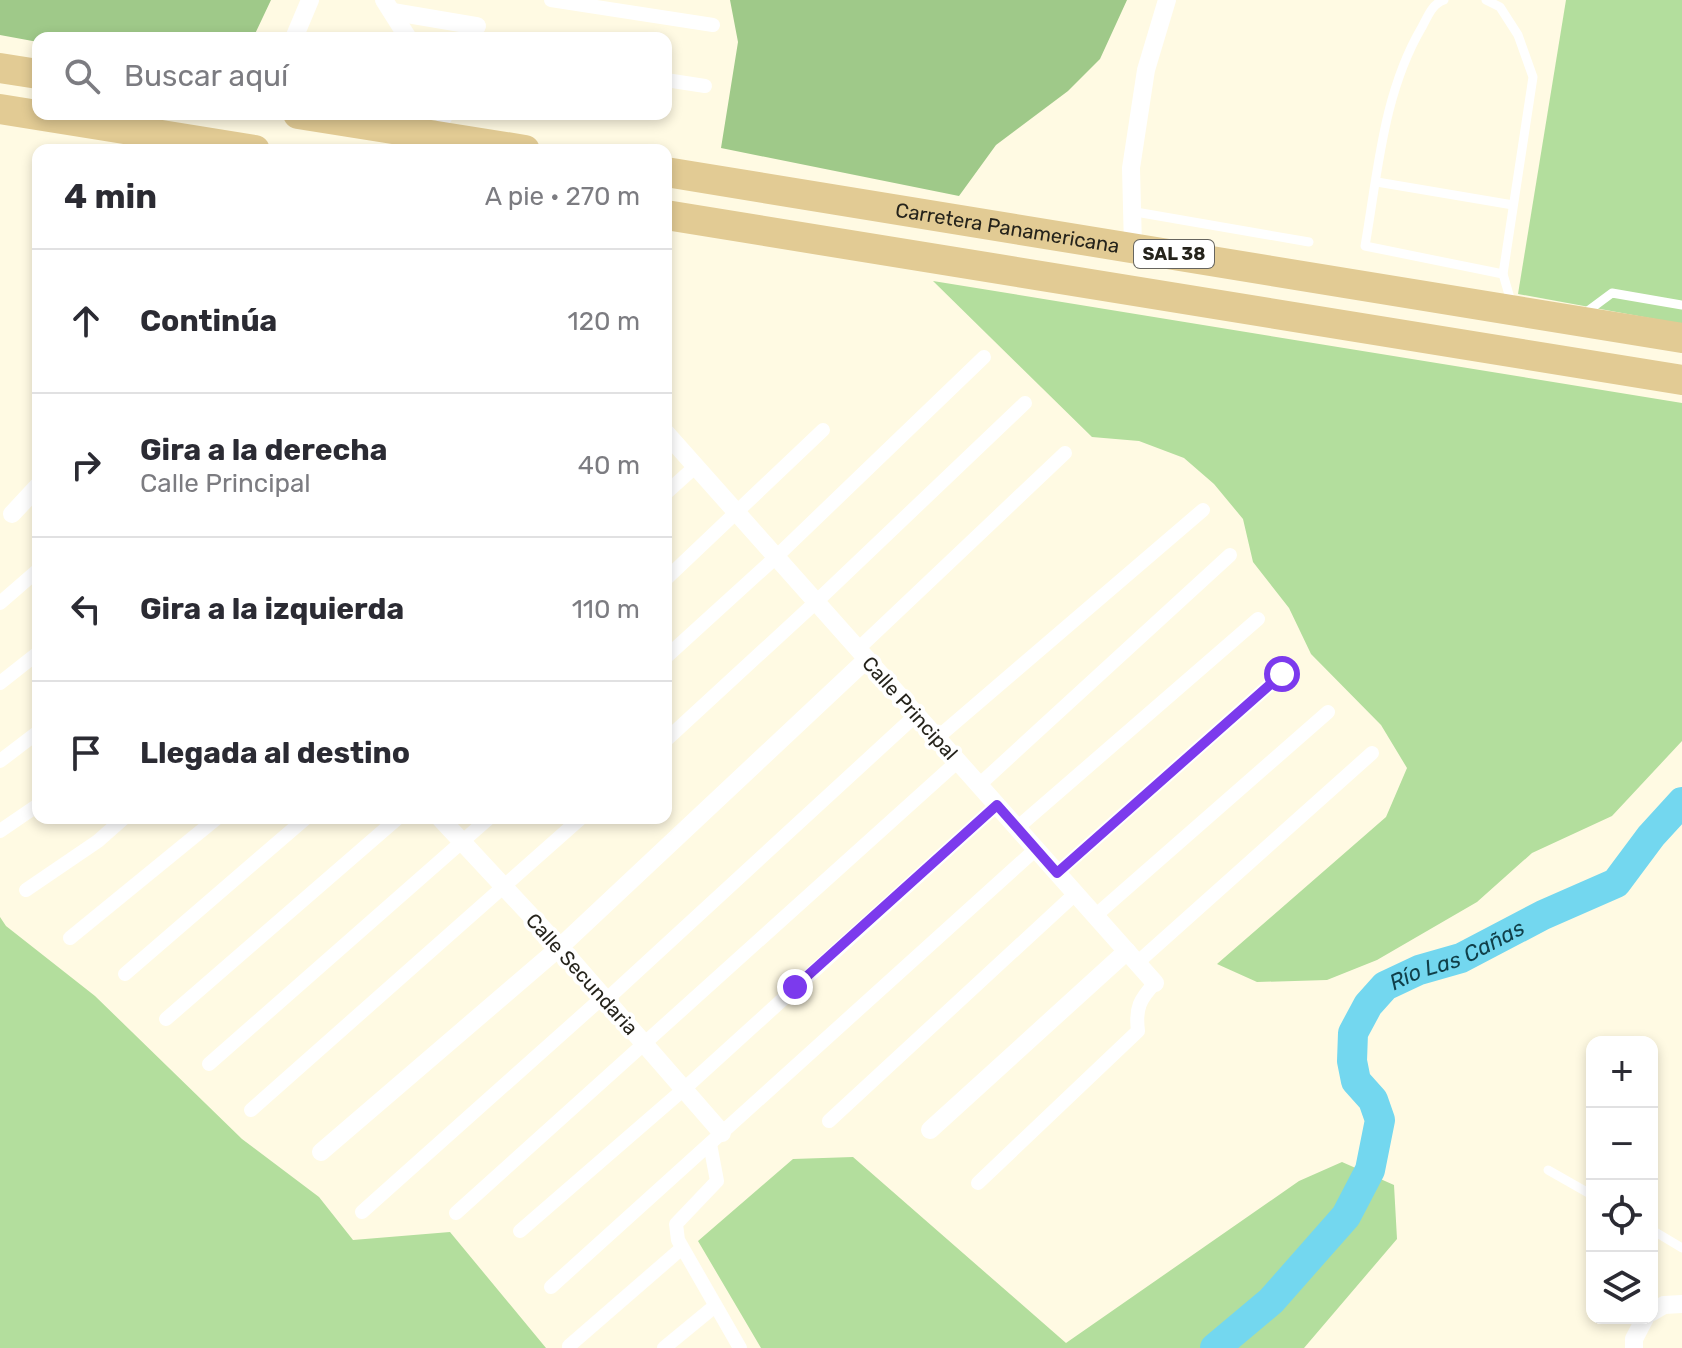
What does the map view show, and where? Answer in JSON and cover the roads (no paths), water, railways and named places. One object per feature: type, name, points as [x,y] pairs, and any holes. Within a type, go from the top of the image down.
[{"type":"highway","points":[[0,68],[32,73]]},
{"type":"highway","points":[[0,109],[32,114]]},
{"type":"highway","points":[[65,120],[208,144]]},
{"type":"highway","points":[[354,120],[439,129],[500,144]]},
{"type":"highway","name":"Carretera Panamericana","points":[[672,173],[1682,338]]},
{"type":"highway","name":"SAL 38","points":[[672,216],[1682,380]]},
{"type":"highway","points":[[1013,271],[1018,228]]},
{"type":"street","points":[[297,32],[310,0]]},
{"type":"street","points":[[551,0],[713,25]]},
{"type":"street","points":[[1133,247],[1131,168],[1146,70],[1167,0]]},
{"type":"street","points":[[389,6],[477,26]]},
{"type":"street","points":[[389,6],[404,32]]},
{"type":"street","points":[[672,81],[705,86]]},
{"type":"street","points":[[672,652],[776,557],[984,357]]},
{"type":"street","points":[[672,734],[1025,403]]},
{"type":"street","points":[[672,573],[823,430]]},
{"type":"street","name":"Calle Principal","points":[[672,440],[1155,983]]},
{"type":"street","points":[[321,1152],[560,947],[863,654],[1065,453]]},
{"type":"street","points":[[672,488],[696,466]]},
{"type":"street","points":[[12,514],[32,495]]},
{"type":"street","points":[[937,738],[1203,510]]},
{"type":"street","points":[[979,785],[1230,555]]},
{"type":"street","points":[[0,603],[32,575]]},
{"type":"street","points":[[1017,828],[1258,619]]},
{"type":"street","points":[[0,683],[32,658]]},
{"type":"street","points":[[1057,873],[1282,674]]},
{"type":"street","points":[[1095,916],[1328,712]]},
{"type":"street","points":[[362,1212],[605,999],[916,715]]},
{"type":"street","points":[[0,761],[32,737]]},
{"type":"street","points":[[930,1130],[1372,753]]},
{"type":"street","points":[[456,1213],[958,761]]},
{"type":"street","points":[[520,1231],[684,1089],[997,805]]},
{"type":"street","points":[[0,831],[32,809]]},
{"type":"street","points":[[26,890],[98,841],[117,824]]},
{"type":"street","points":[[70,938],[210,824]]},
{"type":"street","points":[[125,974],[299,824]]},
{"type":"street","points":[[166,1019],[391,824]]},
{"type":"street","name":"Calle Secundaria","points":[[446,824],[560,947],[684,1089],[716,1139]]},
{"type":"street","points":[[209,1064],[482,824]]},
{"type":"street","points":[[251,1110],[574,824]]},
{"type":"street","points":[[551,1287],[1036,849]]},
{"type":"street","points":[[829,1121],[1075,894]]},
{"type":"street","points":[[978,1183],[1138,1031],[1136,1016],[1139,1000],[1155,983]]},
{"type":"street","points":[[716,1139],[717,1181],[676,1224],[682,1248],[740,1348]]},
{"type":"street","points":[[569,1346],[682,1248]]},
{"type":"street","points":[[1658,1308],[1682,1304]]},
{"type":"street","points":[[664,1348],[715,1306]]},
{"type":"street","points":[[1634,1348],[1634,1339],[1642,1324]]},
{"type":"lane","points":[[1444,0],[1436,3],[1412,44],[1392,91],[1365,246],[1503,274]]},
{"type":"lane","points":[[1486,0],[1500,7],[1518,35],[1533,77],[1503,274],[1513,311]]},
{"type":"lane","points":[[1377,182],[1513,205]]},
{"type":"lane","points":[[1130,211],[1309,242]]},
{"type":"lane","points":[[1574,321],[1612,293],[1682,305]]},
{"type":"lane","points":[[1548,1170],[1586,1192]]},
{"type":"lane","points":[[1658,1234],[1682,1248]]},
{"type":"waterway","name":"Río Las Cañas","points":[[1215,1348],[1271,1301],[1346,1216],[1370,1170],[1380,1120],[1373,1100],[1356,1081],[1352,1061],[1353,1033],[1368,1005],[1385,986],[1419,970],[1461,958],[1543,915],[1616,883],[1651,836],[1682,802]]}]
